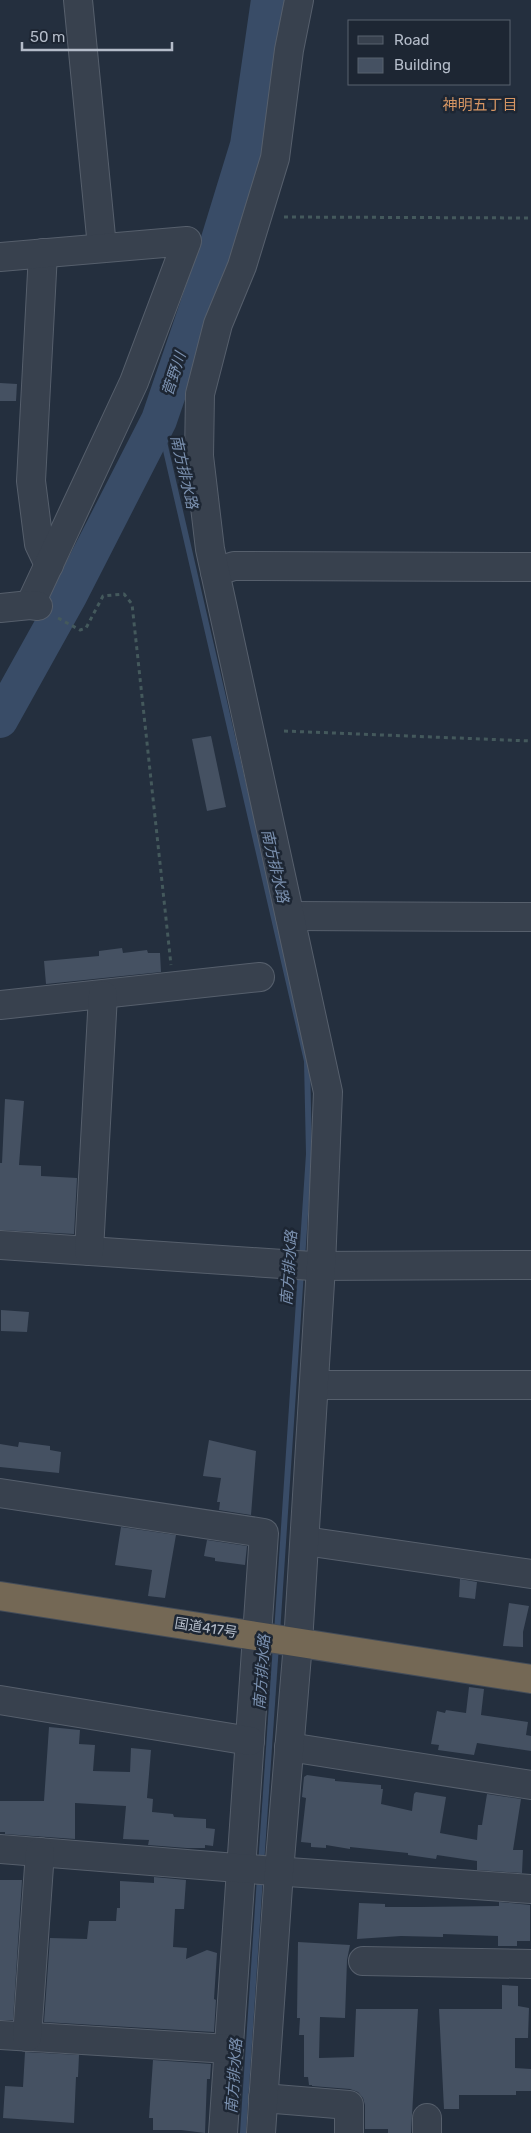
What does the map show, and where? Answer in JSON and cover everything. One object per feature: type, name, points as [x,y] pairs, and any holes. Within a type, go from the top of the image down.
[{"type":"highway","name":"国道417号","points":[[0,1596],[531,1679]]},
{"type":"street","points":[[78,0],[102,247]]},
{"type":"street","points":[[261,2133],[277,1871],[289,1747],[294,1642],[305,1541],[314,1385],[307,1266],[328,1092],[210,549],[199,456],[200,394],[218,324],[242,266],[275,158],[289,50],[299,0]]},
{"type":"street","points":[[0,257],[187,241],[134,382],[49,565],[34,606],[0,608]]},
{"type":"street","points":[[43,253],[31,481],[39,544],[49,565]]},
{"type":"street","points":[[215,572],[234,566],[531,567]]},
{"type":"street","points":[[290,916],[531,917]]},
{"type":"street","points":[[0,1006],[260,977]]},
{"type":"street","points":[[89,1252],[103,994]]},
{"type":"street","points":[[0,1245],[307,1266],[531,1265]]},
{"type":"street","points":[[314,1385],[531,1385]]},
{"type":"street","points":[[0,1492],[264,1533],[259,1637],[250,1741],[244,1869],[223,2133]]},
{"type":"street","points":[[305,1541],[531,1574]]},
{"type":"street","points":[[0,1700],[250,1741]]},
{"type":"street","points":[[289,1747],[531,1785]]},
{"type":"street","points":[[0,1849],[244,1869],[531,1889]]},
{"type":"street","points":[[28,2037],[40,1852]]},
{"type":"street","points":[[364,1961],[531,1964]]},
{"type":"street","points":[[0,2035],[229,2049]]},
{"type":"street","points":[[263,2098],[348,2105],[349,2133]]},
{"type":"path","points":[[284,217],[531,218]]},
{"type":"path","points":[[80,630],[86,628],[103,596],[124,594],[132,604],[173,986]]},
{"type":"path","points":[[284,731],[531,741]]},
{"type":"building","points":[[0,383],[17,384],[16,401],[0,401]]},
{"type":"building","points":[[211,736],[226,807],[207,811],[192,739]]},
{"type":"building","points":[[122,948],[123,953],[147,950],[148,953],[160,953],[161,972],[46,984],[44,961],[99,956],[99,951]]},
{"type":"building","points":[[5,1099],[24,1101],[19,1165],[41,1166],[41,1176],[77,1178],[74,1234],[0,1230],[0,1163],[2,1163]]},
{"type":"building","points":[[1,1310],[29,1312],[27,1332],[1,1331]]},
{"type":"building","points":[[209,1440],[256,1451],[251,1515],[219,1510],[220,1502],[217,1502],[221,1478],[203,1476]]},
{"type":"building","points":[[19,1442],[50,1446],[50,1450],[61,1452],[59,1473],[0,1467],[0,1444],[18,1447]]},
{"type":"building","points":[[121,1527],[176,1535],[165,1598],[148,1596],[152,1570],[115,1565]]},
{"type":"building","points":[[207,1540],[247,1546],[245,1565],[215,1561],[215,1558],[204,1556]]},
{"type":"building","points":[[460,1579],[477,1582],[475,1599],[459,1597]]},
{"type":"building","points":[[509,1603],[529,1606],[523,1632],[523,1647],[503,1646]]},
{"type":"building","points":[[469,1687],[484,1689],[481,1715],[528,1722],[526,1735],[531,1736],[531,1751],[477,1743],[474,1755],[438,1750],[439,1745],[431,1744],[437,1711],[445,1713],[446,1710],[466,1713]]},
{"type":"building","points":[[49,1727],[80,1730],[79,1744],[95,1745],[93,1771],[130,1772],[131,1748],[151,1750],[147,1798],[153,1799],[152,1812],[173,1814],[174,1817],[206,1819],[206,1828],[215,1829],[213,1846],[205,1845],[205,1848],[187,1848],[148,1845],[149,1840],[123,1839],[126,1806],[75,1803],[75,1839],[5,1834],[5,1832],[0,1832],[0,1801],[44,1801]]},
{"type":"building","points":[[307,1775],[335,1779],[335,1781],[381,1785],[381,1789],[383,1789],[381,1804],[412,1811],[414,1794],[416,1792],[446,1797],[440,1833],[477,1840],[478,1825],[482,1825],[487,1794],[521,1799],[513,1850],[523,1850],[522,1873],[477,1870],[477,1861],[437,1855],[436,1859],[408,1855],[408,1853],[350,1847],[350,1849],[326,1845],[326,1848],[311,1847],[311,1843],[301,1842],[306,1798],[302,1797],[304,1777]]},
{"type":"building","points":[[154,1877],[186,1880],[184,1909],[175,1909],[173,1947],[187,1948],[186,1959],[207,1950],[217,1953],[214,2032],[44,2022],[50,1938],[87,1939],[89,1921],[116,1921],[117,1908],[120,1908],[120,1881],[154,1883]]},
{"type":"building","points":[[0,1880],[22,1880],[13,2020],[0,2020]]},
{"type":"building","points":[[499,1902],[530,1905],[530,1941],[517,1941],[517,1946],[498,1946],[498,1936],[443,1934],[443,1937],[401,1936],[357,1939],[359,1903],[385,1904],[385,1907],[419,1907],[499,1906]]},
{"type":"building","points":[[298,1942],[350,1945],[347,1960],[345,2018],[320,2017],[319,2058],[354,2057],[356,2009],[418,2009],[411,2133],[388,2133],[388,2129],[365,2129],[365,2105],[363,2098],[358,2092],[350,2089],[312,2086],[309,2085],[308,2077],[304,2077],[304,2035],[299,2035],[300,2018],[297,2018]]},
{"type":"building","points":[[502,1985],[518,1986],[518,2006],[529,2008],[528,2038],[515,2038],[515,2068],[531,2069],[531,2091],[516,2091],[516,2095],[459,2095],[459,2109],[444,2109],[439,2009],[502,2009]]},
{"type":"building","points":[[25,2052],[79,2055],[74,2123],[3,2118],[5,2086],[23,2087]]},
{"type":"building","points":[[153,2060],[211,2064],[210,2079],[207,2079],[205,2133],[181,2130],[153,2130],[153,2118],[149,2118]]},
{"type":"waterway","name":"菅野川","points":[[0,720],[69,596],[159,420],[206,282],[248,145],[269,0]]},
{"type":"waterway","name":"南方排水路","points":[[159,420],[307,1061],[309,1154],[302,1259]]},
{"type":"waterway","name":"南方排水路","points":[[277,1633],[301,1271]]},
{"type":"waterway","name":"南方排水路","points":[[261,1865],[276,1645]]},
{"type":"waterway","name":"南方排水路","points":[[243,2133],[260,1877]]},
{"type":"district","name":"神明五丁目","points":[[480,105]]}]
